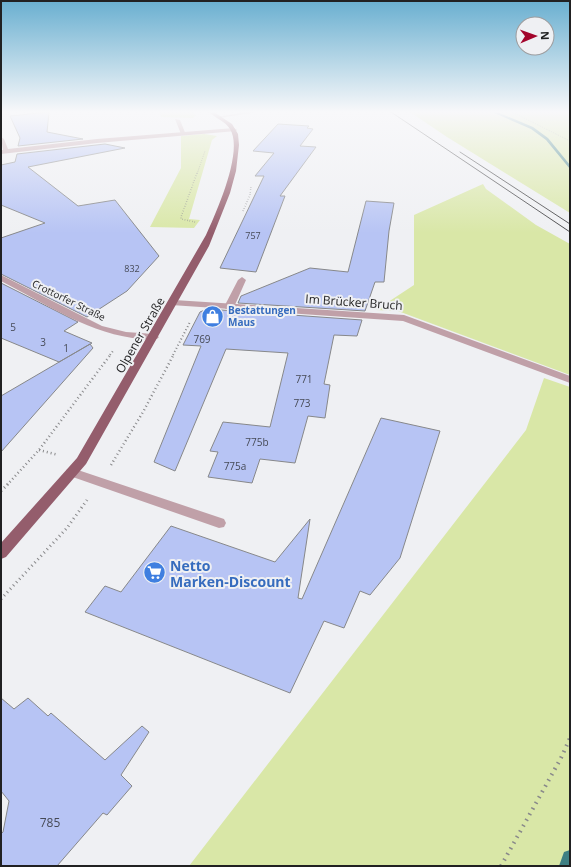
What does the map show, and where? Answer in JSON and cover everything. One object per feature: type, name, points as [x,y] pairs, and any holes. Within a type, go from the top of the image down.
[{"type":"main road","name":"Olpener Straße","points":[[1,553],[82,461],[174,303],[205,246],[223,209],[230,188],[236,152]]},
{"type":"street","name":"Crottorfer Straße","points":[[1,278],[99,328],[126,335],[154,337]]},
{"type":"street","points":[[229,307],[242,280]]},
{"type":"street","name":"Im Brücker Bruch","points":[[174,303],[404,318],[570,380]]},
{"type":"street","points":[[72,472],[219,523]]},
{"type":"path","points":[[199,222],[181,219],[181,217],[205,152]]},
{"type":"path","points":[[1,491],[39,450],[126,335]]},
{"type":"path","points":[[502,866],[561,758],[570,738]]},
{"type":"green space","points":[[181,152],[208,152],[189,219],[200,220],[194,228],[150,227],[181,168]]},
{"type":"green space","points":[[472,152],[570,152],[570,213]]},
{"type":"green space","points":[[483,184],[486,189],[536,225],[570,244],[570,375],[398,311],[376,310],[414,285],[414,215]]},
{"type":"green space","points":[[544,378],[570,387],[570,866],[189,866],[526,430]]},
{"type":"building","points":[[31,152],[102,152],[28,167],[78,206],[115,200],[159,256],[127,291],[87,317],[1,274],[1,238],[45,223],[1,205],[1,165],[15,162],[17,154]]},
{"type":"building","points":[[268,152],[312,152],[280,196],[285,196],[256,272],[220,268],[264,176],[255,176],[274,153]]},
{"type":"building","points":[[366,201],[394,203],[389,231],[384,282],[375,282],[365,311],[238,303],[241,296],[310,268],[348,272]]},
{"type":"building","points":[[1,283],[78,322],[64,331],[92,343],[59,362],[1,338]]},
{"type":"building","points":[[207,309],[362,320],[357,336],[334,335],[324,384],[330,385],[325,418],[308,416],[295,463],[260,459],[252,483],[208,477],[218,452],[210,451],[223,422],[270,427],[288,353],[226,349],[175,471],[154,462],[201,346],[183,345],[200,312]]},
{"type":"building","points":[[90,344],[93,348],[1,452],[1,396]]},
{"type":"building","points":[[381,418],[440,431],[400,558],[370,595],[360,591],[344,628],[324,621],[290,693],[85,612],[105,586],[121,592],[171,526],[275,562],[310,519],[298,598],[302,599]]},
{"type":"building","points":[[1,698],[14,709],[28,698],[48,716],[51,713],[105,760],[142,726],[149,732],[121,775],[132,786],[107,815],[103,813],[57,866],[1,866],[1,834],[3,832],[9,801],[1,791]]},
{"type":"waterway","points":[[558,152],[570,168]]},
{"type":"waterway","points":[[567,866],[570,858]]},
{"type":"tram line","points":[[451,152],[570,232]]},
{"type":"tram line","points":[[461,152],[570,224]]},
{"type":"place","name":"Bestattungen Maus","points":[[212,316]]},
{"type":"place","name":"Netto Marken-Discount","points":[[155,573]]}]
